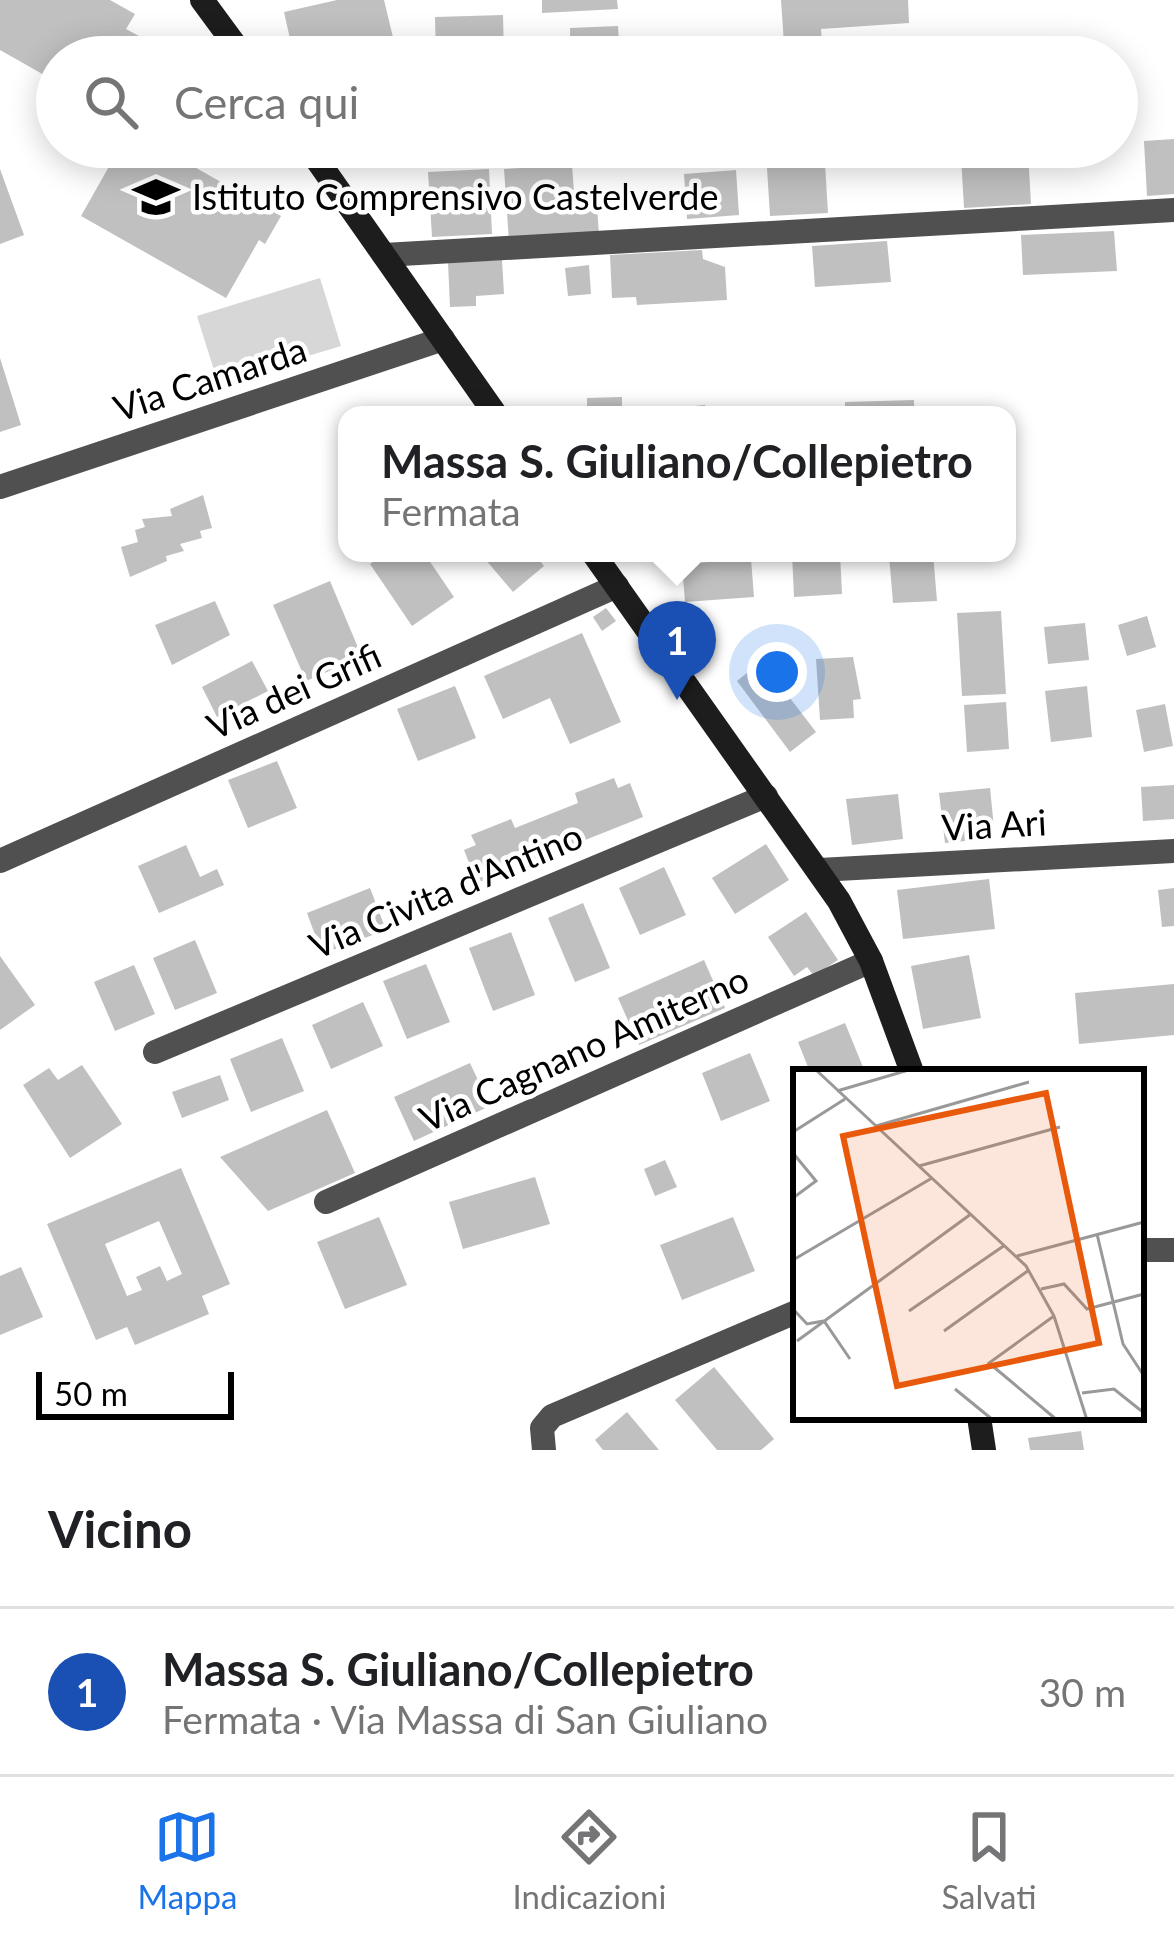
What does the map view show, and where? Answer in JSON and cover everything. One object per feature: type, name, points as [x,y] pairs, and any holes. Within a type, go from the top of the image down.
[{"type":"street","points":[[202,0],[229,36]]},
{"type":"street","points":[[323,168],[490,406]]},
{"type":"street","points":[[384,255],[1174,210]]},
{"type":"street","name":"Via Camarda","points":[[0,487],[443,339]]},
{"type":"street","points":[[600,562],[819,870],[871,962],[911,1069]]},
{"type":"street","name":"Via dei Grifi","points":[[0,861],[617,586]]},
{"type":"street","name":"Via Civita d'Antino","points":[[155,1052],[766,796]]},
{"type":"street","name":"Via Ari","points":[[819,870],[1174,850]]},
{"type":"street","name":"Via Cagnano Amiterno","points":[[326,1202],[871,962]]},
{"type":"street","points":[[544,1450],[542,1428],[552,1416],[793,1313]]},
{"type":"street","points":[[979,1420],[984,1450]]},
{"type":"shaded area","points":[[320,278],[341,346],[218,383],[197,316]]},
{"type":"building","points":[[0,0],[110,0],[135,14],[126,29],[139,36],[36,36],[36,70],[0,50]]},
{"type":"building","points":[[337,0],[384,0],[393,36],[289,36],[284,12]]},
{"type":"building","points":[[542,0],[617,0],[618,9],[542,13]]},
{"type":"building","points":[[781,0],[908,0],[909,23],[821,29],[822,36],[783,36]]},
{"type":"building","points":[[503,15],[504,36],[435,36],[435,17]]},
{"type":"building","points":[[618,26],[619,36],[570,36],[570,28]]},
{"type":"building","points":[[1174,139],[1174,194],[1147,196],[1144,141]]},
{"type":"building","points":[[108,168],[196,168],[281,216],[265,244],[259,240],[226,298],[81,216]]},
{"type":"building","points":[[572,168],[574,192],[596,190],[599,236],[509,242],[504,169]]},
{"type":"building","points":[[767,168],[825,168],[828,213],[770,216]]},
{"type":"building","points":[[962,168],[1029,168],[1031,204],[964,208]]},
{"type":"building","points":[[0,169],[24,235],[0,244]]},
{"type":"building","points":[[489,169],[492,234],[432,237],[428,172]]},
{"type":"building","points":[[736,170],[739,215],[687,219],[684,174]]},
{"type":"building","points":[[1114,231],[1117,271],[1023,275],[1021,235]]},
{"type":"building","points":[[887,241],[891,282],[815,287],[812,246]]},
{"type":"building","points":[[702,250],[703,259],[725,267],[727,300],[637,305],[636,297],[612,298],[610,255]]},
{"type":"building","points":[[502,260],[504,294],[476,296],[476,306],[450,307],[448,262]]},
{"type":"building","points":[[589,265],[591,294],[568,296],[565,268]]},
{"type":"building","points":[[0,358],[21,425],[0,432]]},
{"type":"building","points":[[622,397],[622,406],[587,406],[587,398]]},
{"type":"building","points":[[914,400],[914,406],[845,406],[845,402]]},
{"type":"building","points":[[203,495],[212,528],[200,531],[202,538],[180,544],[184,551],[130,577],[121,547],[138,542],[135,530],[145,527],[142,519],[172,516],[170,509]]},
{"type":"building","points":[[430,562],[454,597],[412,626],[370,564]]},
{"type":"building","points":[[488,562],[541,562],[544,566],[513,592]]},
{"type":"building","points":[[751,562],[754,597],[685,602],[682,564]]},
{"type":"building","points":[[792,562],[840,562],[842,594],[794,597]]},
{"type":"building","points":[[890,562],[934,562],[937,601],[893,603]]},
{"type":"building","points":[[330,581],[362,657],[306,681],[273,605]]},
{"type":"building","points":[[215,601],[230,635],[172,665],[155,625]]},
{"type":"building","points":[[606,608],[616,621],[602,631],[593,617]]},
{"type":"building","points":[[1001,611],[1006,694],[962,696],[957,613]]},
{"type":"building","points":[[1147,616],[1156,647],[1127,656],[1118,625]]},
{"type":"building","points":[[1085,623],[1089,660],[1048,664],[1044,627]]},
{"type":"building","points":[[582,633],[621,722],[570,744],[550,698],[503,719],[484,676]]},
{"type":"building","points":[[853,657],[861,699],[853,700],[854,718],[820,720],[816,659]]},
{"type":"building","points":[[252,661],[268,691],[217,717],[202,687]]},
{"type":"building","points":[[753,668],[758,675],[767,668],[816,732],[790,752],[737,681]]},
{"type":"building","points":[[455,686],[476,738],[418,761],[397,709]]},
{"type":"building","points":[[1087,686],[1092,737],[1051,742],[1045,691]]},
{"type":"building","points":[[1006,702],[1009,749],[967,752],[964,705]]},
{"type":"building","points":[[1165,704],[1173,746],[1144,752],[1136,710]]},
{"type":"building","points":[[277,761],[297,808],[248,828],[228,780]]},
{"type":"building","points":[[614,778],[618,788],[630,783],[643,817],[477,883],[464,850],[476,845],[471,835],[511,819],[515,828],[578,803],[575,793]]},
{"type":"building","points":[[1174,785],[1174,819],[1143,821],[1141,787]]},
{"type":"building","points":[[990,788],[995,838],[945,843],[939,793]]},
{"type":"building","points":[[898,794],[903,839],[852,845],[846,799]]},
{"type":"building","points":[[766,844],[789,880],[735,914],[712,878]]},
{"type":"building","points":[[186,845],[200,877],[217,869],[224,885],[159,913],[138,866]]},
{"type":"building","points":[[664,867],[686,915],[640,935],[619,888]]},
{"type":"building","points":[[989,879],[995,929],[903,939],[897,890]]},
{"type":"building","points":[[370,888],[386,930],[322,954],[307,913]]},
{"type":"building","points":[[1174,888],[1174,926],[1162,927],[1158,890]]},
{"type":"building","points":[[583,903],[610,968],[575,982],[548,918]]},
{"type":"building","points":[[806,912],[838,960],[814,976],[807,967],[794,976],[768,937]]},
{"type":"building","points":[[511,932],[535,995],[493,1011],[469,948]]},
{"type":"building","points":[[195,940],[217,993],[175,1010],[153,958]]},
{"type":"building","points":[[969,955],[981,1018],[923,1029],[911,966]]},
{"type":"building","points":[[0,956],[35,1005],[0,1030]]},
{"type":"building","points":[[704,960],[725,1008],[639,1045],[618,998]]},
{"type":"building","points":[[426,964],[450,1022],[407,1039],[383,981]]},
{"type":"building","points":[[134,965],[155,1014],[115,1031],[94,982]]},
{"type":"building","points":[[1174,984],[1174,1035],[1079,1044],[1075,993]]},
{"type":"building","points":[[363,1002],[383,1046],[331,1069],[312,1025]]},
{"type":"building","points":[[845,1023],[864,1069],[809,1069],[798,1042]]},
{"type":"building","points":[[282,1038],[304,1091],[251,1112],[230,1059]]},
{"type":"building","points":[[750,1053],[770,1101],[721,1121],[702,1073]]},
{"type":"building","points":[[470,1063],[490,1106],[414,1141],[394,1097]]},
{"type":"building","points":[[82,1065],[122,1124],[70,1158],[23,1085],[49,1068],[58,1080]]},
{"type":"building","points":[[220,1075],[229,1100],[182,1118],[172,1092]]},
{"type":"building","points":[[327,1110],[355,1173],[268,1211],[220,1157]]},
{"type":"building","points":[[665,1160],[677,1187],[655,1196],[644,1169]]},
{"type":"building","points":[[181,1168],[230,1284],[202,1296],[209,1314],[135,1345],[127,1327],[96,1340],[47,1224]],"holes":[[[159,1221],[182,1274],[167,1281],[160,1266],[136,1277],[142,1290],[127,1296],[105,1244]]]},
{"type":"building","points":[[535,1177],[550,1224],[463,1249],[449,1202]]},
{"type":"building","points":[[379,1217],[407,1285],[345,1309],[317,1242]]},
{"type":"building","points":[[733,1217],[755,1271],[682,1300],[660,1245]]},
{"type":"building","points":[[21,1267],[43,1317],[0,1335],[0,1276]]},
{"type":"building","points":[[714,1367],[774,1439],[761,1450],[717,1450],[675,1400]]},
{"type":"building","points":[[627,1412],[659,1450],[603,1450],[595,1440]]},
{"type":"building","points":[[1081,1431],[1084,1450],[1030,1450],[1028,1438]]},
{"type":"place","name":"Istituto Comprensivo Castelverde","points":[[156,197]]},
{"type":"place","name":"Massa S. Giuliano/Collepietro","points":[[677,700]]}]
